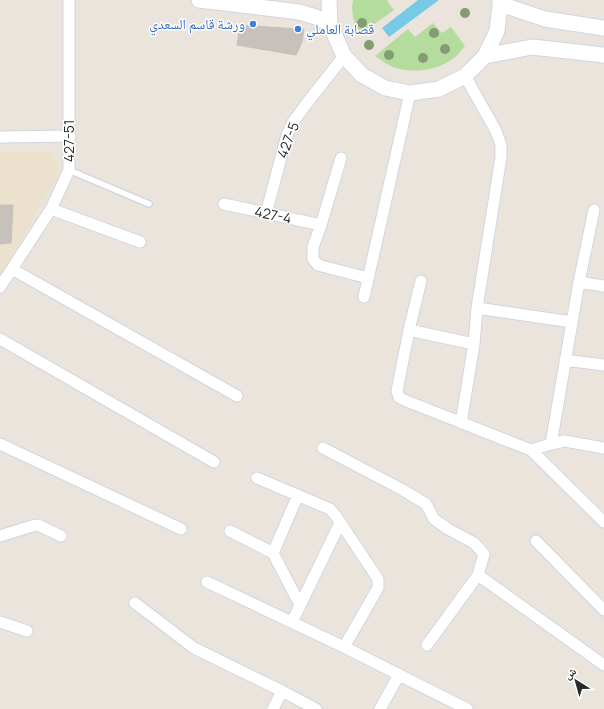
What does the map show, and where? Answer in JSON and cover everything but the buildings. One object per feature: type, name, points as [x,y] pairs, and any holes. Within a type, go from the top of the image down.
[{"type":"street","name":"427-51","points":[[0,287],[51,209],[69,170],[69,0]]},
{"type":"street","points":[[199,0],[299,12],[316,17],[330,24]]},
{"type":"street","points":[[328,0],[330,24],[344,56],[362,75],[367,78],[385,88],[410,93],[439,89],[465,76],[485,56],[497,31],[500,2],[545,19],[604,28]]},
{"type":"street","points":[[485,56],[532,47],[604,55]]},
{"type":"street","name":"427-5","points":[[266,214],[287,135],[293,122],[344,56]]},
{"type":"street","points":[[461,423],[501,158],[501,145],[496,131],[465,76]]},
{"type":"street","points":[[364,297],[410,93]]},
{"type":"street","points":[[0,136],[70,136]]},
{"type":"street","points":[[342,158],[313,247],[313,258],[318,265],[368,278]]},
{"type":"street","name":"427-4","points":[[224,204],[321,226]]},
{"type":"street","points":[[51,209],[140,242]]},
{"type":"street","points":[[551,444],[579,282],[594,210]]},
{"type":"street","points":[[12,270],[237,396]]},
{"type":"street","points":[[421,281],[409,330],[397,391],[399,397],[531,450],[604,522]]},
{"type":"street","points":[[579,282],[604,286]]},
{"type":"street","points":[[478,308],[572,322]]},
{"type":"street","points":[[409,330],[474,344]]},
{"type":"street","points":[[0,339],[214,462]]},
{"type":"street","points":[[565,360],[604,366]]},
{"type":"street","points":[[531,450],[565,441],[604,448]]},
{"type":"street","points":[[0,444],[181,529]]},
{"type":"street","points":[[323,448],[403,490],[426,504],[434,519],[448,529],[474,543],[484,554],[478,575],[427,645]]},
{"type":"street","points":[[258,478],[330,508],[378,579],[378,588],[344,647]]},
{"type":"street","points":[[273,553],[298,495]]},
{"type":"street","points":[[292,622],[340,523]]},
{"type":"street","points":[[0,536],[38,525],[61,536]]},
{"type":"street","points":[[230,531],[273,553],[300,605]]},
{"type":"street","points":[[536,541],[604,610]]},
{"type":"street","points":[[478,575],[604,665]]},
{"type":"street","points":[[207,582],[344,647],[467,709]]},
{"type":"street","points":[[135,603],[194,648],[316,709]]},
{"type":"street","points":[[0,622],[27,631]]},
{"type":"street","points":[[380,709],[399,675]]},
{"type":"street","points":[[273,709],[282,691]]},
{"type":"lane","points":[[69,170],[149,204]]},
{"type":"shaded area","points":[[0,152],[52,152],[60,172],[0,276]]},
{"type":"green space","points":[[353,0],[389,0],[387,1],[394,10],[359,35],[353,14]]},
{"type":"green space","points":[[433,23],[442,33],[451,27],[465,46],[456,56],[442,65],[427,70],[411,71],[393,67],[375,56],[408,29],[415,37]]},
{"type":"water","points":[[418,0],[439,0],[389,37],[382,28]]},
{"type":"place","name":"ورشة قاسم السعدي","points":[[253,24]]},
{"type":"place","name":"قصابة العاملي","points":[[298,29]]}]
